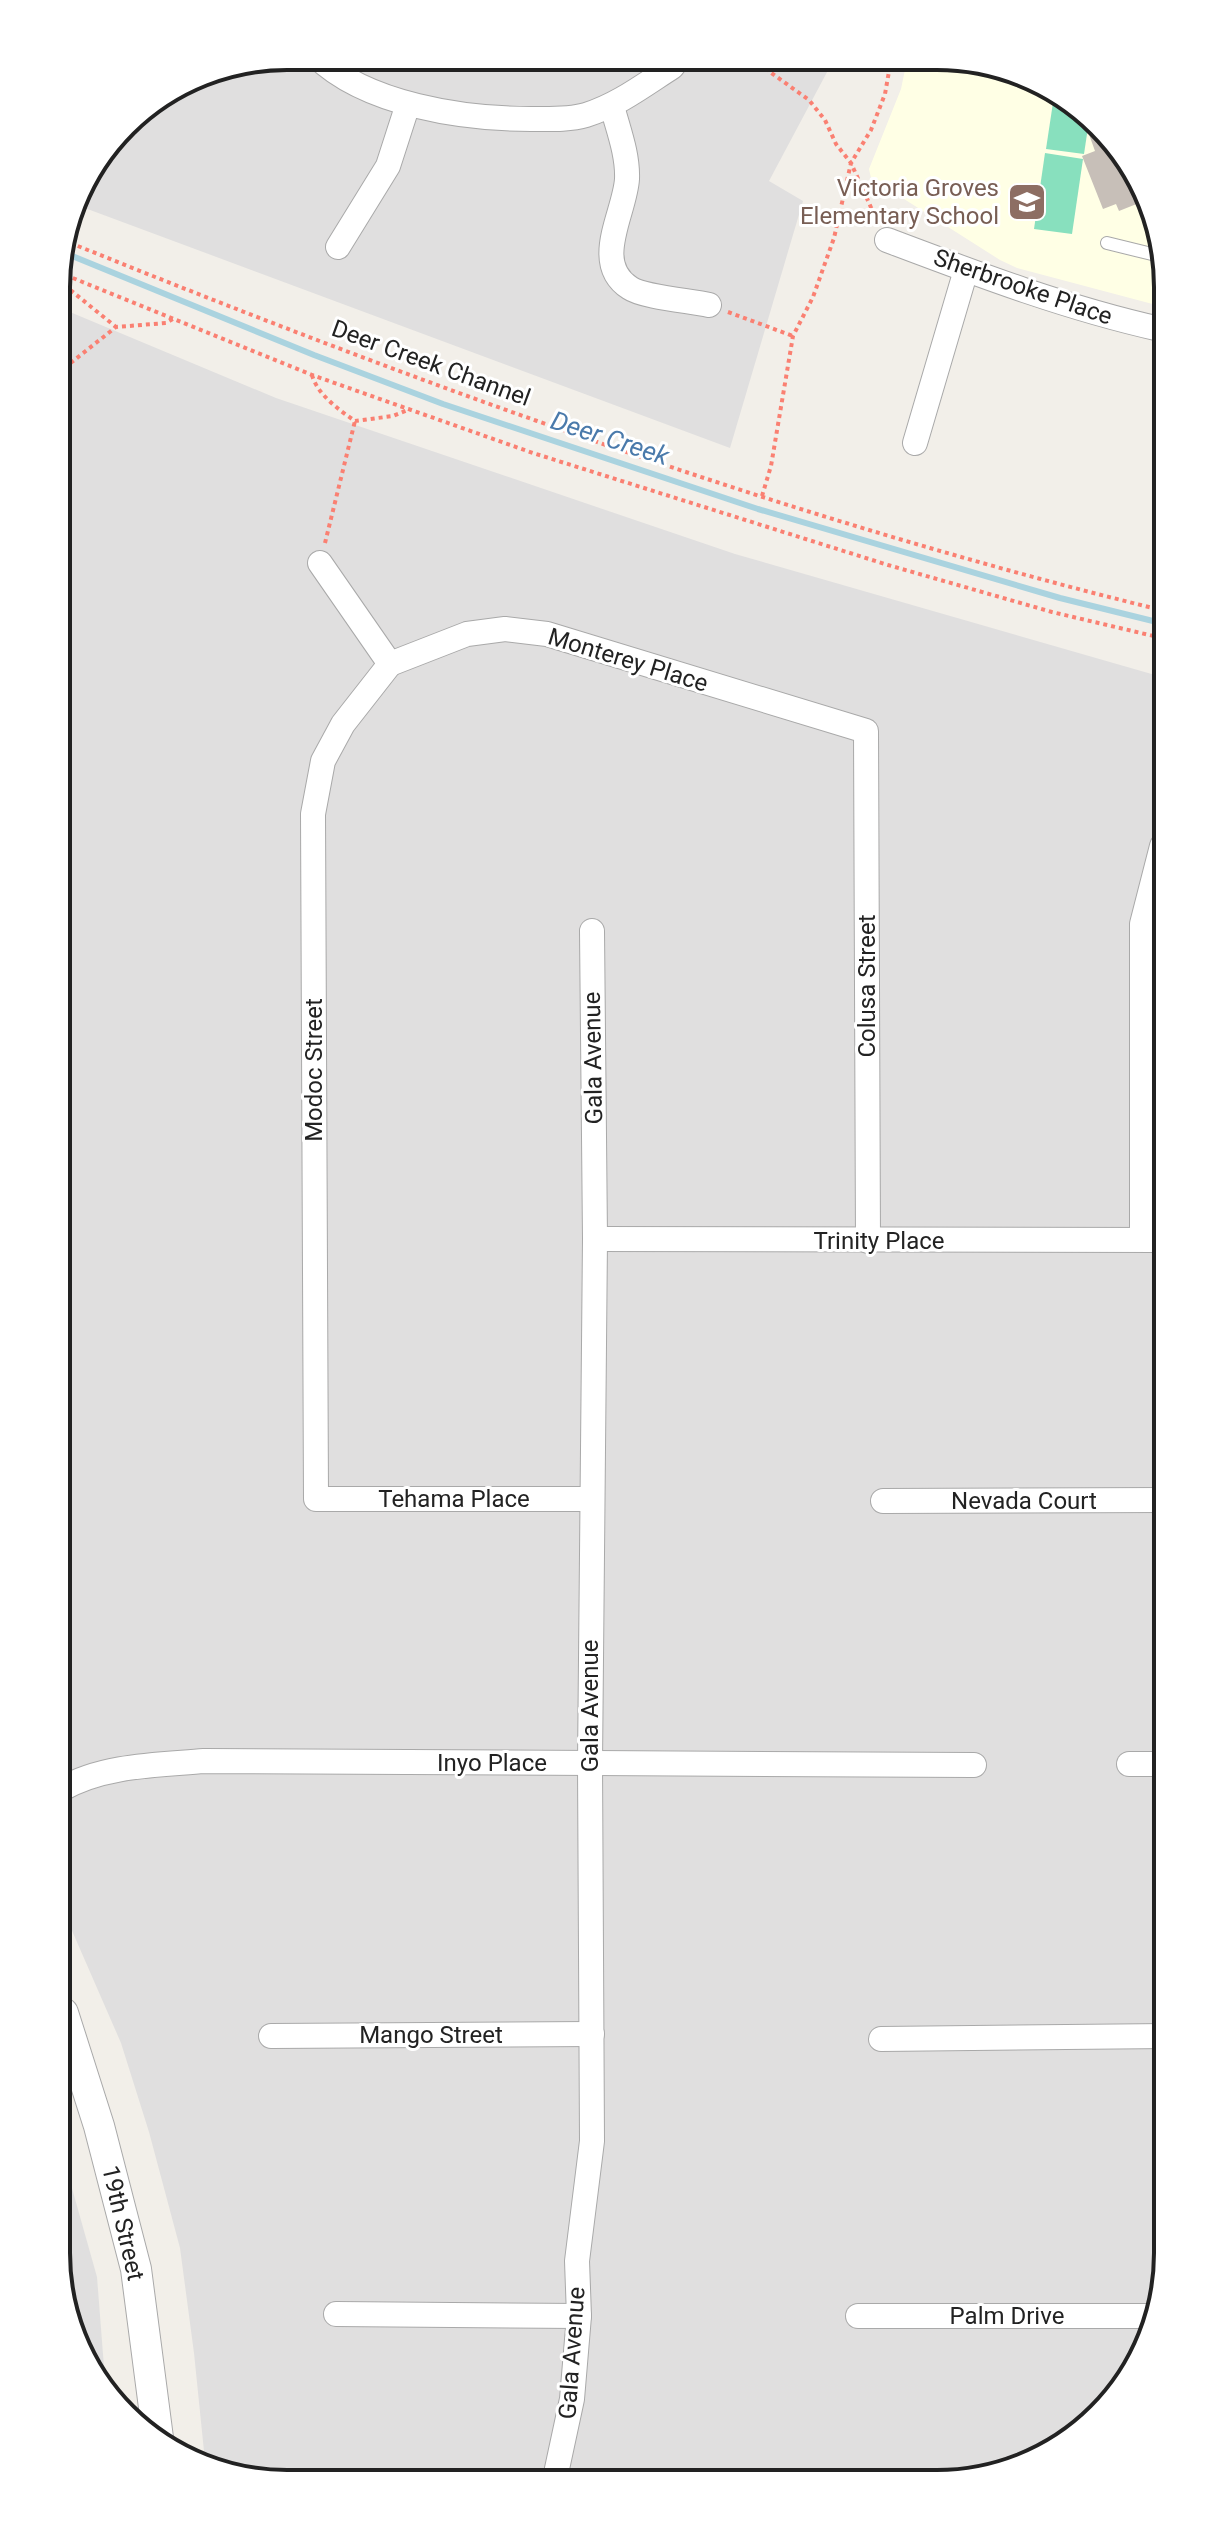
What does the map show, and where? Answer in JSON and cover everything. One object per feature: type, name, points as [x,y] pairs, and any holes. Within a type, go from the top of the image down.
[{"type":"street","points":[[336,70],[354,83],[408,104],[465,116],[505,119],[582,116],[612,106],[667,70]]},
{"type":"street","points":[[338,247],[388,166],[408,104]]},
{"type":"street","points":[[612,106],[625,152],[627,176],[624,199],[611,241],[611,259],[618,276],[629,288],[640,293],[709,305]]},
{"type":"street","name":"Sherbrooke Place","points":[[887,240],[1008,286],[1108,317],[1154,328]]},
{"type":"street","points":[[915,443],[966,270]]},
{"type":"street","points":[[320,563],[390,664]]},
{"type":"street","name":"Monterey Place","points":[[390,664],[467,634],[505,629],[547,634],[866,731]]},
{"type":"street","name":"Modoc Street","points":[[316,1499],[313,814],[323,761],[343,724],[390,664]]},
{"type":"street","name":"Colusa Street","points":[[866,731],[868,1241]]},
{"type":"street","points":[[1153,1239],[1142,924],[1154,877]]},
{"type":"street","name":"Gala Avenue","points":[[557,2470],[572,2399],[579,2316],[577,2261],[592,2141],[590,1764],[595,1239],[592,931]]},
{"type":"street","name":"Trinity Place","points":[[595,1239],[1153,1239]]},
{"type":"street","name":"Tehama Place","points":[[316,1499],[592,1499]]},
{"type":"street","name":"Nevada Court","points":[[883,1501],[1154,1500]]},
{"type":"street","name":"Inyo Place","points":[[70,1784],[79,1779],[144,1766],[204,1761],[974,1765]]},
{"type":"street","points":[[1129,1764],[1154,1764]]},
{"type":"street","name":"Mango Street","points":[[271,2036],[592,2034]]},
{"type":"street","name":"19th Street","points":[[70,2035],[99,2126],[136,2269],[156,2426]]},
{"type":"street","points":[[881,2039],[1154,2036]]},
{"type":"street","points":[[336,2314],[579,2316]]},
{"type":"street","name":"Palm Drive","points":[[858,2316],[1144,2316]]},
{"type":"lane","points":[[1107,243],[1151,254]]},
{"type":"path","points":[[767,70],[809,100],[851,163],[866,201],[887,240]]},
{"type":"path","points":[[762,496],[771,466],[793,336],[813,297],[834,238],[851,163],[871,130],[885,94],[889,70]]},
{"type":"path","name":"Deer Creek Channel","points":[[75,245],[436,386],[762,496],[994,566],[1154,608]]},
{"type":"path","points":[[70,277],[312,375],[572,466],[888,565],[1052,612],[1154,636]]},
{"type":"path","points":[[70,290],[116,327]]},
{"type":"path","points":[[709,305],[793,336]]},
{"type":"path","points":[[70,363],[116,327],[166,323],[173,319]]},
{"type":"path","points":[[312,375],[315,385],[341,412],[355,421],[393,416],[410,409]]},
{"type":"path","points":[[320,563],[355,421]]},
{"type":"shaded area","points":[[828,70],[769,181],[803,201],[730,448],[85,208],[92,191],[124,144],[166,107],[191,92],[217,82],[259,72]]},
{"type":"shaded area","name":"Victoria Groves Elementary School","points":[[905,70],[951,70],[979,74],[1033,92],[1080,124],[1100,144],[1132,191],[1147,231],[1154,304],[1017,268],[871,178],[869,169],[901,89]]},
{"type":"shaded area","points":[[70,312],[276,398],[735,554],[1154,675],[1154,2267],[1147,2309],[1117,2374],[1080,2416],[1058,2433],[1033,2448],[1007,2458],[965,2468],[287,2470],[245,2466],[217,2458],[204,2453],[180,2248],[121,2043],[70,1926]]},
{"type":"shaded area","points":[[70,2181],[97,2277],[104,2369],[77,2309],[70,2253]]},
{"type":"green space","points":[[1053,104],[1087,131],[1084,154],[1046,149]]},
{"type":"green space","points":[[1045,153],[1083,159],[1072,234],[1034,229]]},
{"type":"building","points":[[1088,132],[1117,166],[1137,204],[1119,211],[1116,204],[1103,209],[1082,156],[1095,151]]},
{"type":"waterway","name":"Deer Creek","points":[[73,256],[443,404],[758,509],[1060,598],[1154,621]]},
{"type":"place","name":"Victoria Groves Elementary School","points":[[1027,202]]}]
